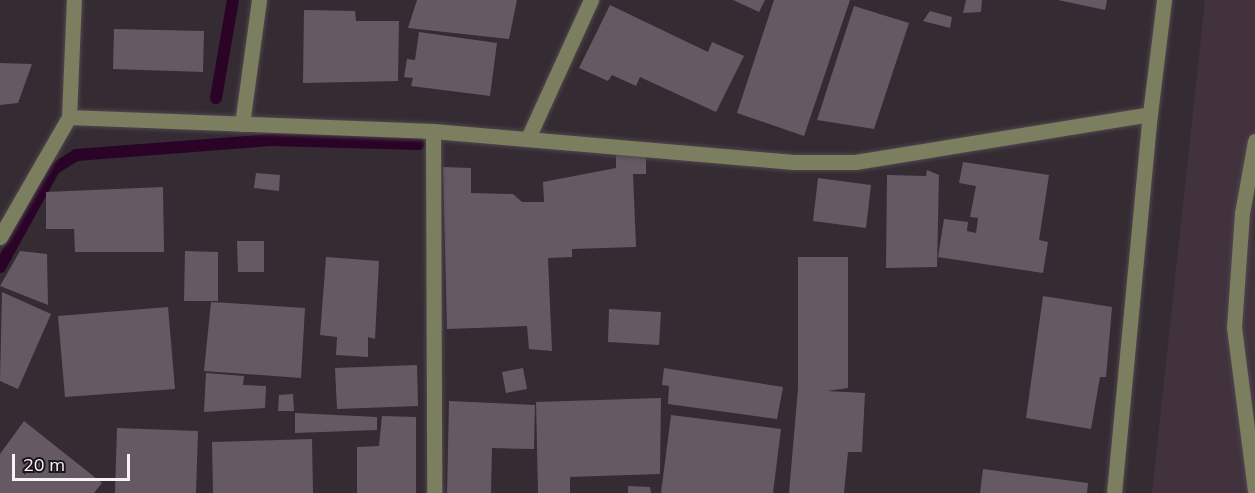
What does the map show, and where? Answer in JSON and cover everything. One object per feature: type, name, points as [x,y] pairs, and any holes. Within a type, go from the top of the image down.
[{"type":"street","points":[[0,237],[69,117],[74,0]]},
{"type":"street","points":[[242,124],[259,0]]},
{"type":"street","points":[[528,138],[591,0]]},
{"type":"street","points":[[1114,493],[1150,114],[1164,0]]},
{"type":"street","points":[[69,117],[433,131],[794,162],[855,162],[1150,114]]},
{"type":"street","points":[[433,131],[434,493]]},
{"type":"street","points":[[1255,141],[1242,213],[1234,327],[1255,491]]},
{"type":"shaded area","points":[[1205,0],[1255,0],[1255,493],[1152,493]]},
{"type":"building","points":[[417,0],[517,0],[509,39],[408,28]]},
{"type":"building","points":[[733,0],[765,0],[759,12]]},
{"type":"building","points":[[774,0],[850,0],[804,136],[737,113]]},
{"type":"building","points":[[966,0],[982,0],[981,12],[963,13]]},
{"type":"building","points":[[1058,0],[1107,0],[1105,10]]},
{"type":"building","points":[[610,5],[708,52],[712,42],[744,56],[716,112],[640,77],[636,86],[612,75],[608,81],[579,68]]},
{"type":"building","points":[[854,6],[909,23],[874,129],[817,120]]},
{"type":"building","points":[[304,10],[355,11],[356,21],[399,21],[398,81],[303,83]]},
{"type":"building","points":[[930,11],[952,17],[950,28],[923,21]]},
{"type":"building","points":[[114,29],[204,31],[203,72],[113,69]]},
{"type":"building","points":[[419,32],[497,43],[490,96],[411,86],[413,78],[404,77],[407,59],[415,60]]},
{"type":"building","points":[[0,63],[32,64],[18,103],[0,105]]},
{"type":"building","points":[[646,152],[646,174],[633,174],[636,247],[572,249],[572,257],[548,258],[552,351],[529,349],[527,326],[447,329],[443,167],[471,168],[471,193],[513,194],[522,202],[544,202],[543,182],[616,168],[616,153]]},
{"type":"building","points":[[963,162],[1049,175],[1039,240],[1048,242],[1043,273],[938,257],[944,219],[968,222],[967,231],[976,233],[978,218],[970,217],[976,186],[959,183]]},
{"type":"building","points":[[927,170],[939,175],[937,267],[886,268],[887,175],[926,176]]},
{"type":"building","points":[[256,173],[280,175],[279,191],[254,188]]},
{"type":"building","points":[[818,178],[871,185],[866,228],[813,221]]},
{"type":"building","points":[[163,187],[164,252],[75,252],[74,229],[46,229],[46,192]]},
{"type":"building","points":[[237,241],[264,241],[264,272],[238,272]]},
{"type":"building","points":[[20,251],[47,254],[48,305],[0,286]]},
{"type":"building","points":[[185,251],[218,252],[218,301],[184,301]]},
{"type":"building","points":[[326,257],[379,261],[375,339],[368,337],[368,357],[336,355],[337,337],[320,335]]},
{"type":"building","points":[[798,257],[848,257],[848,388],[827,391],[865,393],[862,452],[848,452],[844,493],[789,493],[798,388]]},
{"type":"building","points":[[2,292],[51,314],[18,389],[0,381]]},
{"type":"building","points":[[1043,296],[1112,307],[1106,377],[1100,377],[1091,429],[1026,418]]},
{"type":"building","points":[[211,302],[305,308],[301,378],[204,371]]},
{"type":"building","points":[[168,307],[175,389],[65,397],[58,316]]},
{"type":"building","points":[[609,309],[661,312],[659,345],[608,342]]},
{"type":"building","points":[[417,365],[418,406],[337,409],[335,368]]},
{"type":"building","points":[[523,368],[527,389],[506,393],[502,372]]},
{"type":"building","points":[[664,368],[783,387],[777,419],[668,404],[669,386],[662,385]]},
{"type":"building","points":[[206,373],[244,376],[243,385],[266,386],[265,408],[204,412]]},
{"type":"building","points":[[293,394],[294,411],[278,411],[279,395]]},
{"type":"building","points":[[661,398],[660,474],[570,477],[570,493],[538,493],[536,402]]},
{"type":"building","points":[[449,401],[535,405],[534,449],[492,448],[491,493],[447,493]]},
{"type":"building","points":[[295,413],[377,417],[377,430],[295,433]]},
{"type":"building","points":[[671,415],[781,429],[773,493],[661,493]]},
{"type":"building","points":[[382,416],[416,417],[416,493],[357,493],[357,447],[379,446]]},
{"type":"building","points":[[24,421],[102,483],[94,493],[0,493],[0,454]]},
{"type":"building","points":[[117,428],[198,431],[196,493],[115,493]]},
{"type":"building","points":[[312,439],[313,493],[213,493],[212,442]]},
{"type":"building","points":[[983,469],[1088,483],[1087,493],[980,493]]},
{"type":"building","points":[[628,486],[650,487],[651,493],[628,493]]},
{"type":"waterway","points":[[216,98],[233,0]]},
{"type":"waterway","points":[[0,267],[54,169],[76,155],[270,140],[419,144]]}]
